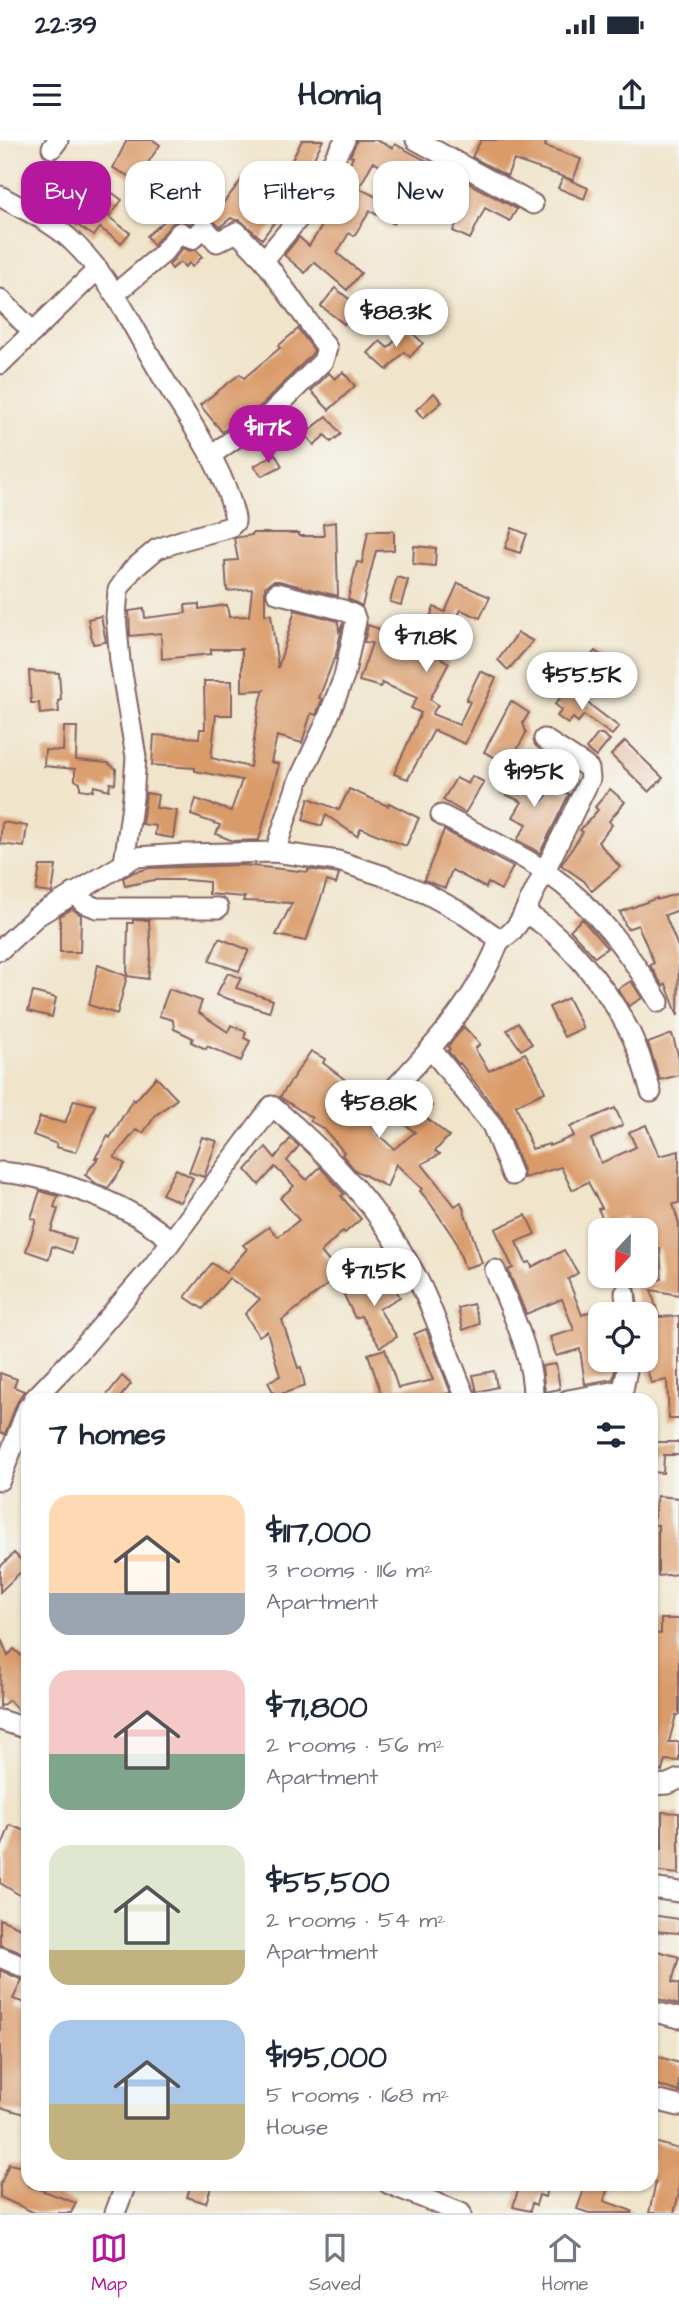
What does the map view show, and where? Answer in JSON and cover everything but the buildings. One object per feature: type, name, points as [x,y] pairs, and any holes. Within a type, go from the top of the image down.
[{"type":"street","points":[[264,260],[299,218],[345,140]]},
{"type":"street","points":[[416,140],[533,204]]},
{"type":"street","points":[[0,196],[71,240],[98,269],[211,455],[232,505],[235,522],[230,527],[157,549],[132,570],[118,590],[116,616],[119,650],[136,757],[124,863]]},
{"type":"street","points":[[115,294],[161,255],[180,232],[192,239],[204,227],[217,242],[237,232],[264,260],[327,348],[323,361],[270,414],[211,455]]},
{"type":"street","points":[[0,364],[98,269]]},
{"type":"street","points":[[0,299],[33,332]]},
{"type":"street","points":[[275,852],[298,782],[344,677],[356,621],[354,615],[343,610],[277,593]]},
{"type":"street","points":[[0,950],[37,916],[135,858],[152,855],[275,852],[338,861],[384,876],[438,900],[502,939],[514,931],[524,913],[591,775],[584,765],[544,739]]},
{"type":"street","points":[[441,815],[545,872],[578,898],[609,928],[638,966],[659,1002]]},
{"type":"street","points":[[74,893],[84,903],[97,908],[218,908]]},
{"type":"street","points":[[524,913],[555,933],[584,965],[618,1012],[631,1035],[651,1092]]},
{"type":"street","points":[[375,1110],[431,1049],[476,989],[498,944],[495,936]]},
{"type":"street","points":[[431,1049],[492,1125],[512,1175]]},
{"type":"street","points":[[40,1393],[153,1266],[272,1106],[347,1178],[394,1241],[414,1273],[464,1393]]},
{"type":"street","points":[[0,1172],[43,1178],[108,1202],[136,1216],[171,1240]]},
{"type":"street","points":[[495,1270],[527,1352],[534,1393]]},
{"type":"street","points":[[625,1293],[626,1302]]},
{"type":"street","points":[[610,1393],[623,1390],[627,1372]]},
{"type":"street","points":[[0,1480],[21,1441]]},
{"type":"street","points":[[658,1785],[679,1779]]},
{"type":"street","points":[[658,1889],[679,1892]]},
{"type":"street","points":[[0,1956],[21,1966]]},
{"type":"street","points":[[658,2013],[679,2018]]},
{"type":"street","points":[[658,2101],[679,2106]]},
{"type":"street","points":[[115,2213],[123,2191]]},
{"type":"street","points":[[406,2191],[461,2213]]}]
